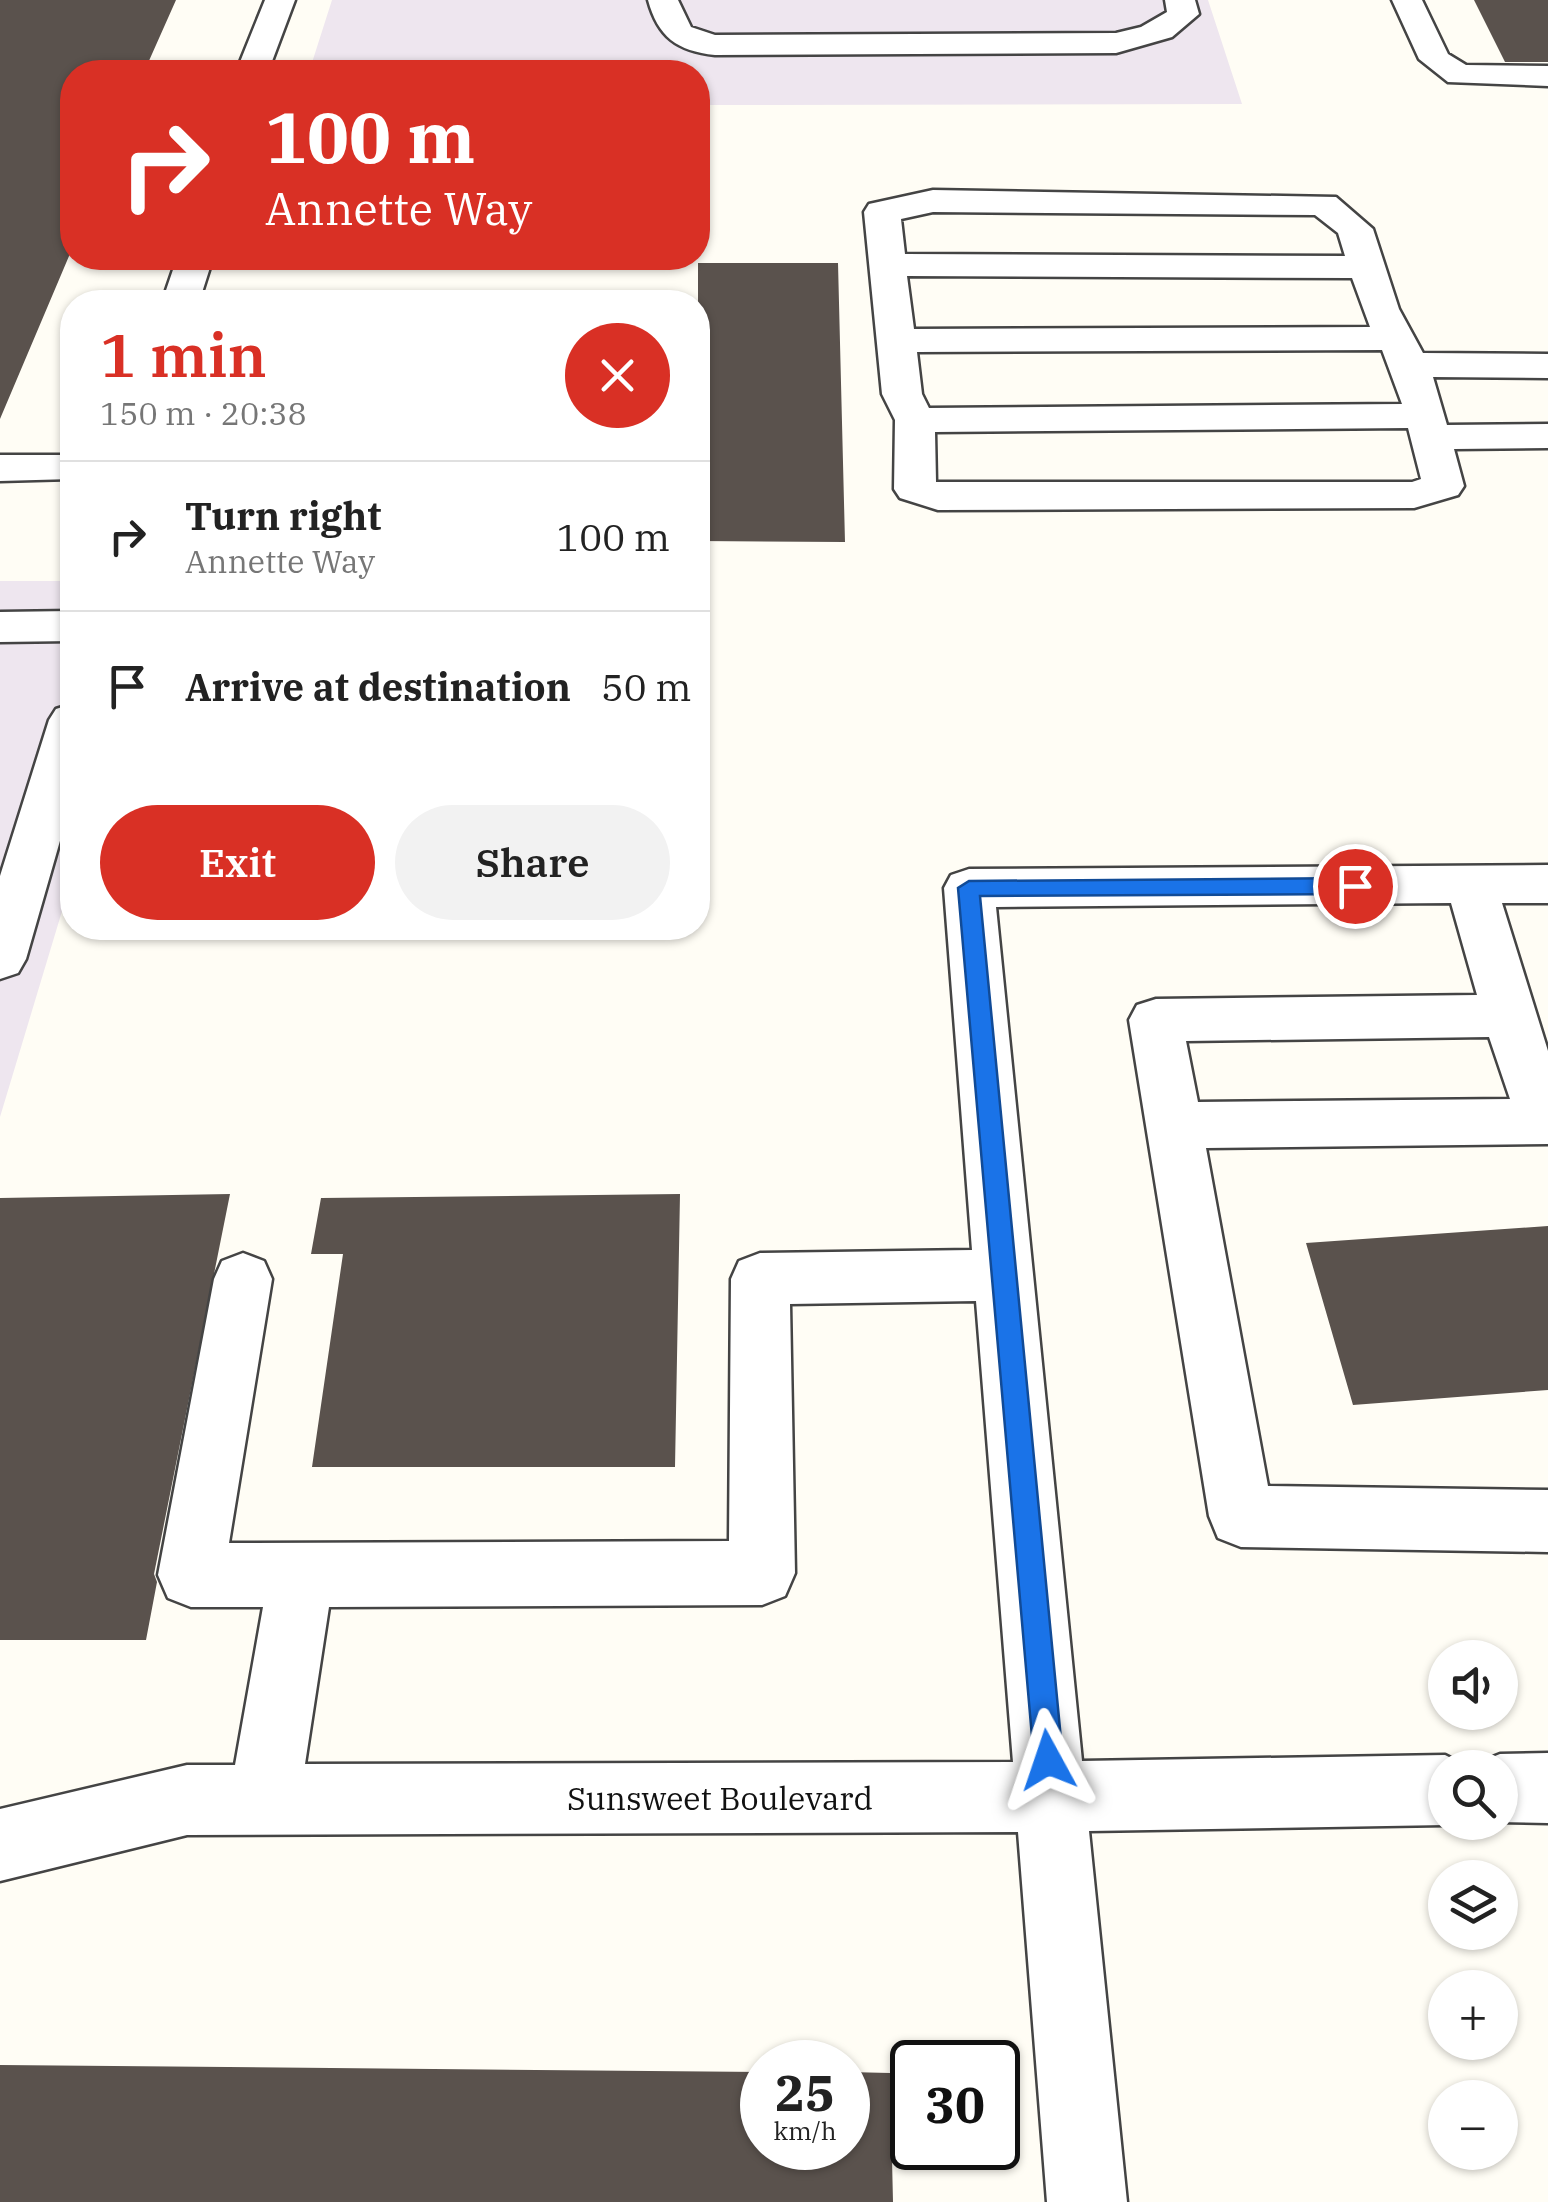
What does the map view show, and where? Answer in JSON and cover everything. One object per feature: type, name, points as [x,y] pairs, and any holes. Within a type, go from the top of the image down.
[{"type":"street","points":[[257,60],[280,0]]},
{"type":"street","points":[[663,0],[671,29],[682,39],[698,44],[754,44],[1116,43],[1144,39],[1171,26],[1184,14],[1180,0]]},
{"type":"street","points":[[1407,0],[1435,59],[1459,75],[1548,76]]},
{"type":"street","points":[[933,201],[1324,204],[1355,229],[1367,267],[1380,309],[1403,352],[1444,486],[1414,496],[938,497],[914,489],[914,420],[902,394],[882,212],[933,201]]},
{"type":"street","points":[[888,265],[1367,267]]},
{"type":"street","points":[[896,341],[1403,352],[1548,366]]},
{"type":"street","points":[[914,420],[1428,427],[1548,436]]},
{"type":"street","points":[[0,468],[60,467]]},
{"type":"street","points":[[0,628],[60,626]]},
{"type":"street","points":[[0,959],[60,760]]},
{"type":"street","points":[[1087,2202],[969,888],[1548,884]]},
{"type":"street","points":[[1174,1125],[1545,1122],[1471,885]]},
{"type":"street","points":[[1509,1016],[1156,1020],[1241,1516],[1548,1521]]},
{"type":"street","points":[[242,1280],[192,1575],[762,1573],[760,1280],[1004,1275]]},
{"type":"street","points":[[264,1800],[301,1575]]},
{"type":"street","points":[[1518,1789],[1548,1788]]},
{"type":"street","name":"Sunsweet Boulevard","points":[[0,1845],[187,1800],[1052,1797],[1428,1790]]},
{"type":"shaded area","points":[[332,0],[1208,0],[1242,104],[710,105],[710,60],[313,60]]},
{"type":"shaded area","points":[[0,581],[60,581],[60,918],[0,1117]]},
{"type":"building","points":[[0,0],[176,0],[149,60],[60,60],[60,270],[63,270],[0,419]]},
{"type":"building","points":[[1474,0],[1548,0],[1548,62],[1505,62]]},
{"type":"building","points":[[710,263],[838,263],[845,542],[710,541],[710,290],[698,290],[698,270],[710,270]]},
{"type":"building","points":[[230,1194],[154,1574],[157,1582],[146,1640],[0,1640],[0,1198]]},
{"type":"building","points":[[680,1194],[675,1467],[312,1467],[343,1254],[311,1254],[321,1198]]},
{"type":"building","points":[[1548,1226],[1548,1390],[1353,1405],[1306,1243]]},
{"type":"building","points":[[0,2065],[740,2072],[740,2170],[870,2170],[870,2073],[890,2073],[893,2202],[0,2202]]},
{"type":"route","points":[[1048,1760],[969,888],[1355,886]]}]
